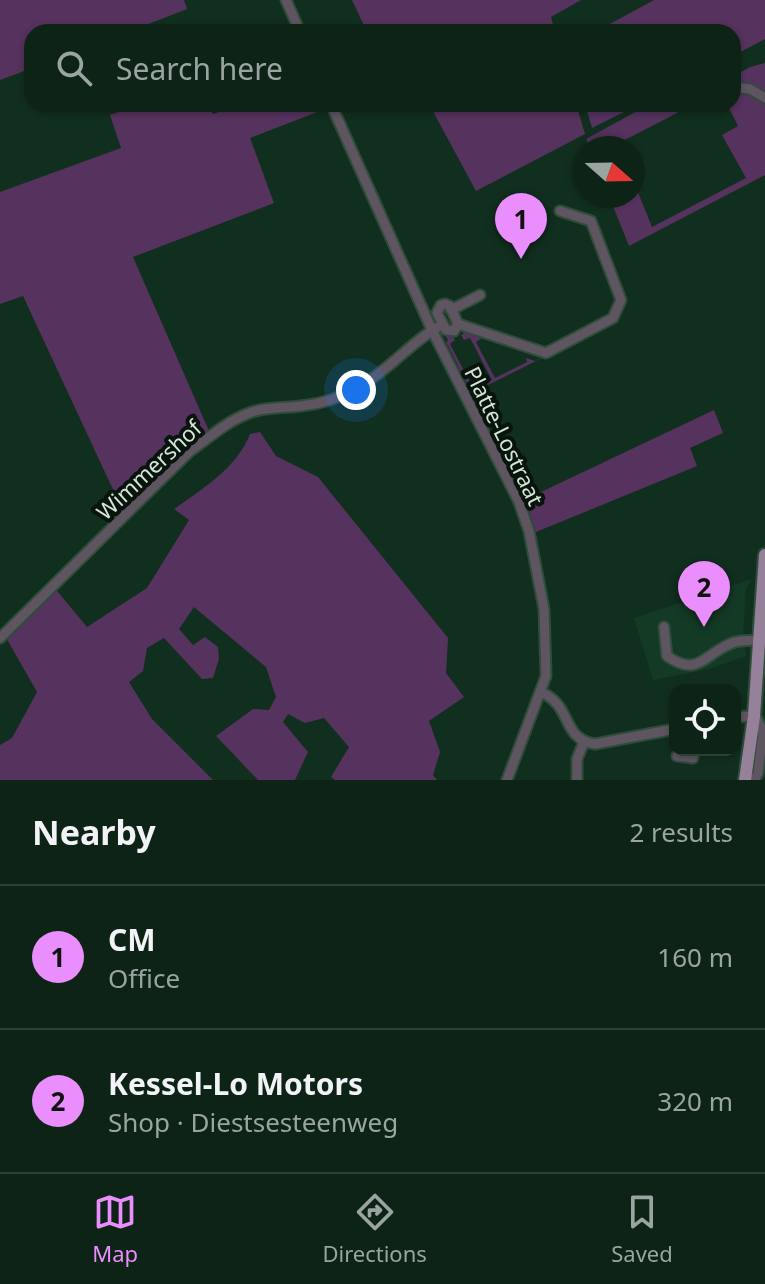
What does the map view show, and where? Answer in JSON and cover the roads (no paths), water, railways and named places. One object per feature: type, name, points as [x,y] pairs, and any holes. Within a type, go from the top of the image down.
[{"type":"main road","points":[[745,780],[760,690],[758,640],[765,555]]},
{"type":"street","points":[[286,0],[296,24]]},
{"type":"street","points":[[741,88],[750,89],[765,98]]},
{"type":"street","name":"Platte-Lostraat","points":[[335,112],[432,330],[519,502],[529,531],[544,609],[546,676],[507,780]]},
{"type":"street","points":[[458,324],[454,331],[449,331],[437,313],[438,309],[445,304],[458,324],[546,353],[613,318],[621,300],[591,221],[560,211]]},
{"type":"street","points":[[451,310],[480,295]]},
{"type":"street","name":"Wimmershof","points":[[0,638],[189,452],[213,434],[252,412],[331,400],[359,387],[443,324]]},
{"type":"street","points":[[664,627],[667,656],[679,664],[692,666],[733,642],[758,640]]},
{"type":"street","points":[[541,692],[558,701],[574,735],[584,742],[595,744],[669,730]]},
{"type":"street","points":[[741,716],[754,715],[763,732],[758,773],[754,780]]},
{"type":"street","points":[[577,780],[577,759],[584,742]]},
{"type":"street","points":[[677,756],[693,756]]},
{"type":"place","name":"CM","points":[[521,259]]},
{"type":"place","name":"Kessel-Lo Motors","points":[[704,627]]}]
